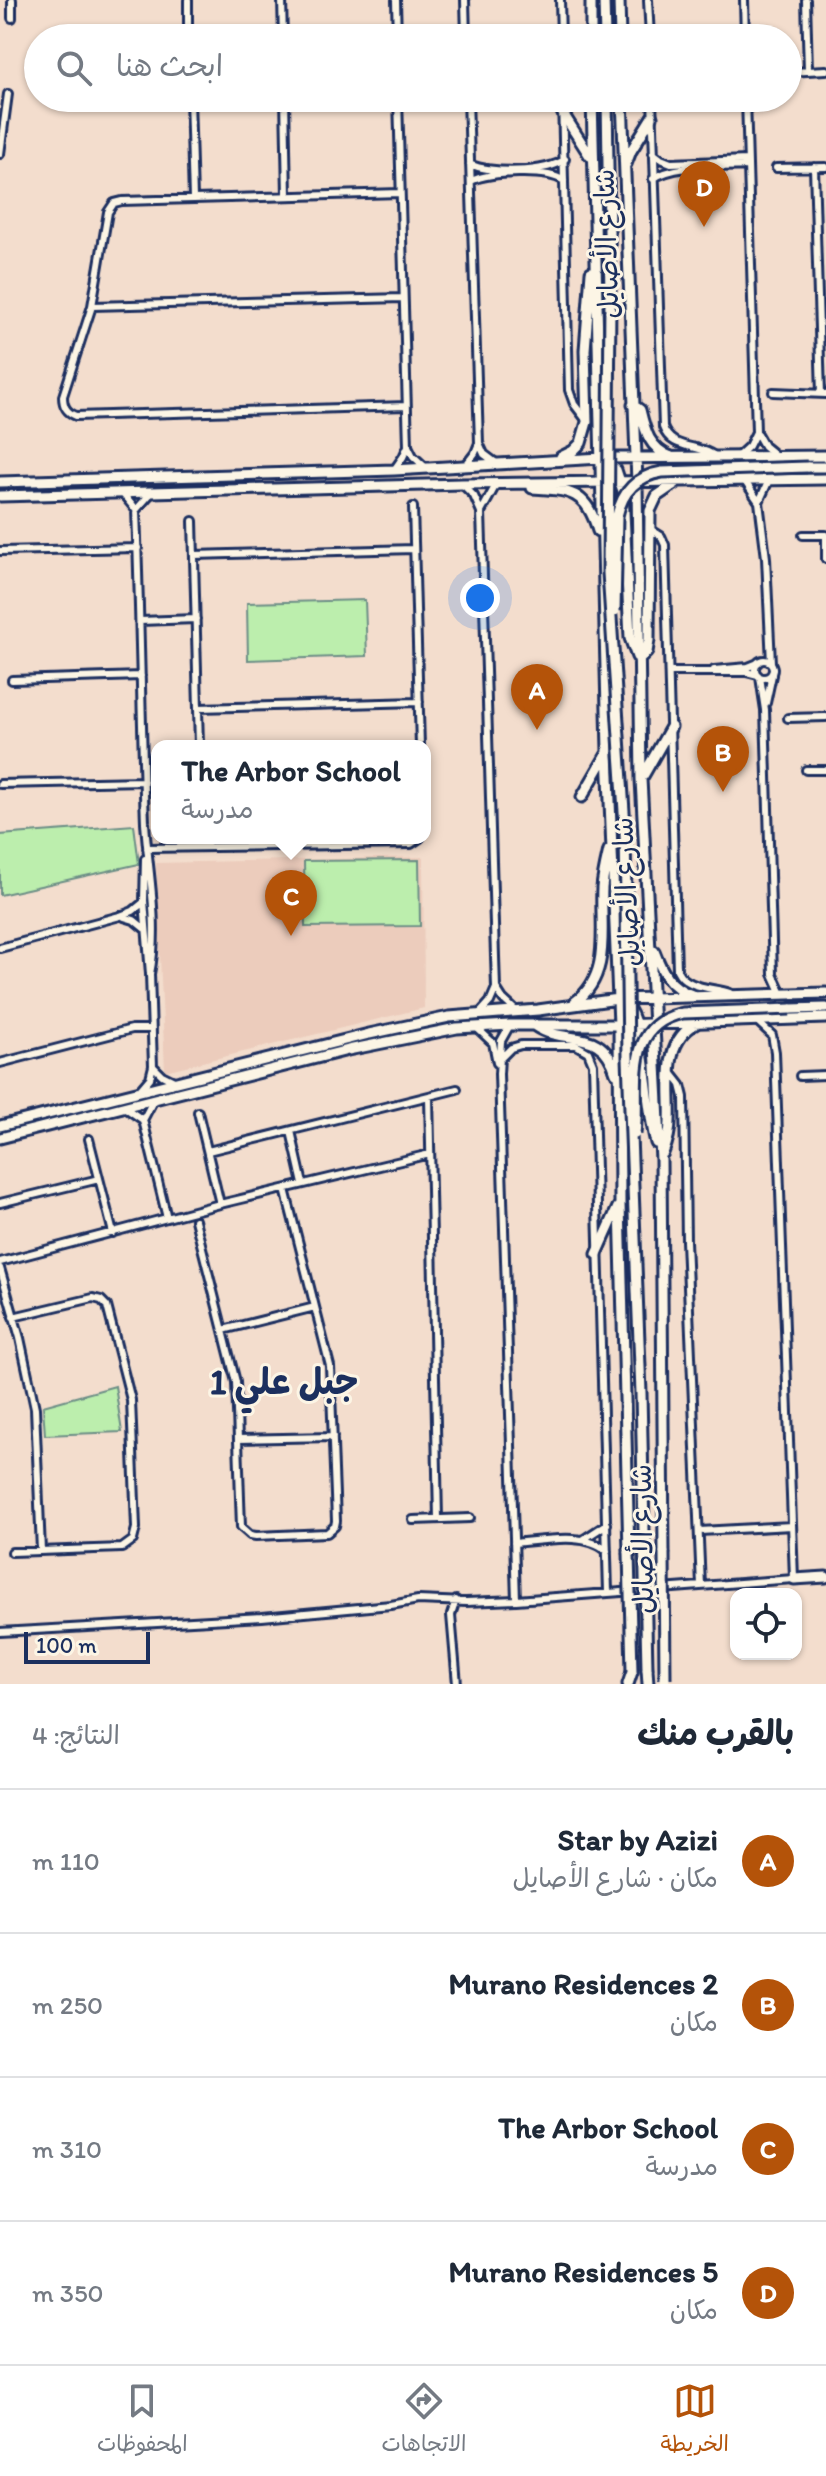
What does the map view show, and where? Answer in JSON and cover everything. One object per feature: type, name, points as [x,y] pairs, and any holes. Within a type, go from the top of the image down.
[{"type":"main road","points":[[591,0],[591,24]]},
{"type":"main road","points":[[604,0],[605,24]]},
{"type":"main road","points":[[619,0],[620,24]]},
{"type":"main road","points":[[562,112],[592,160]]},
{"type":"main road","name":"شارع الأصايل","points":[[592,112],[608,751],[619,1025],[630,1684]]},
{"type":"main road","points":[[607,112],[610,268],[608,562],[625,841],[628,1058],[645,1512],[648,1684]]},
{"type":"main road","name":"شارع الأصايل","points":[[623,112],[637,482],[641,779],[661,1160],[666,1682]]},
{"type":"main road","points":[[625,171],[631,151],[652,117]]},
{"type":"main road","points":[[554,460],[573,451],[581,443],[587,422],[586,325],[594,234]]},
{"type":"main road","points":[[633,405],[640,410],[644,430],[652,444],[674,458]]},
{"type":"main road","points":[[0,482],[394,470],[601,458],[826,456]]},
{"type":"main road","points":[[601,458],[612,465],[621,482],[630,638],[639,660],[647,652],[649,640],[650,511],[654,501],[666,489],[682,481]]},
{"type":"main road","points":[[613,637],[617,516],[621,502],[634,484],[662,472],[826,467]]},
{"type":"main road","points":[[0,496],[497,483],[826,479]]},
{"type":"main road","points":[[497,483],[575,494],[590,508],[602,546]]},
{"type":"main road","points":[[641,779],[671,727]]},
{"type":"main road","points":[[582,797],[608,751]]},
{"type":"main road","points":[[572,1004],[592,985],[600,963],[602,888],[612,836]]},
{"type":"main road","points":[[650,939],[669,982],[681,991],[699,996]]},
{"type":"main road","points":[[0,1126],[449,1017],[618,999],[826,993]]},
{"type":"main road","points":[[618,999],[637,1024],[648,1112],[661,1160]]},
{"type":"main road","points":[[631,1154],[636,1127],[638,1058],[642,1043],[655,1025],[683,1013],[826,1008]]},
{"type":"main road","points":[[0,1138],[422,1034],[510,1025],[619,1025],[826,1018]]},
{"type":"main road","points":[[661,1160],[670,1122],[672,1051],[687,1029],[702,1021]]},
{"type":"main road","points":[[532,1025],[600,1046],[609,1055],[618,1079]]},
{"type":"main road","points":[[597,1254],[620,1204]]},
{"type":"main road","points":[[794,1579],[826,1577]]},
{"type":"street","points":[[12,0],[12,18]]},
{"type":"street","points":[[188,0],[188,24]]},
{"type":"street","points":[[282,0],[283,24]]},
{"type":"street","points":[[396,0],[397,24]]},
{"type":"street","points":[[465,0],[466,24]]},
{"type":"street","points":[[560,0],[561,24]]},
{"type":"street","points":[[648,0],[649,24]]},
{"type":"street","points":[[744,0],[745,24]]},
{"type":"street","points":[[806,0],[808,71]]},
{"type":"street","points":[[802,71],[826,70]]},
{"type":"street","points":[[0,154],[8,94]]},
{"type":"street","points":[[190,112],[193,199]]},
{"type":"street","points":[[285,112],[287,196]]},
{"type":"street","points":[[394,470],[408,446],[398,112]]},
{"type":"street","points":[[468,112],[479,443],[484,454],[499,464]]},
{"type":"street","points":[[562,112],[569,390],[574,404],[587,422]]},
{"type":"street","points":[[652,112],[664,431],[674,443],[702,449],[716,457]]},
{"type":"street","points":[[746,112],[756,432],[764,446],[776,456]]},
{"type":"street","points":[[653,153],[671,163],[747,163]]},
{"type":"street","points":[[470,164],[489,170],[541,168],[557,165],[565,159]]},
{"type":"street","points":[[653,179],[676,169],[747,163]]},
{"type":"street","points":[[773,392],[824,394],[814,167]]},
{"type":"street","points":[[776,168],[826,167]]},
{"type":"street","points":[[471,181],[484,176],[549,174],[565,182]]},
{"type":"street","points":[[400,193],[114,203],[108,212],[92,306],[63,396],[65,409],[76,416],[406,406]]},
{"type":"street","points":[[92,306],[403,298]]},
{"type":"street","points":[[737,457],[749,446],[756,432]]},
{"type":"street","points":[[465,466],[479,443]]},
{"type":"street","points":[[408,446],[417,461],[426,468]]},
{"type":"street","points":[[744,480],[759,502],[766,558],[768,635],[773,669],[765,706]]},
{"type":"street","points":[[759,502],[769,480]]},
{"type":"street","points":[[481,512],[497,483]]},
{"type":"street","points":[[462,484],[474,496],[481,512],[496,988],[490,1002],[480,1013]]},
{"type":"street","points":[[136,510],[152,492]]},
{"type":"street","points":[[122,493],[136,510],[144,781],[152,904],[150,974]]},
{"type":"street","points":[[413,507],[420,740]]},
{"type":"street","points":[[193,521],[199,740]]},
{"type":"street","points":[[649,529],[659,533],[665,545],[677,970],[688,983],[737,995]]},
{"type":"street","points":[[803,535],[826,535],[826,559]]},
{"type":"street","points":[[0,551],[138,548]]},
{"type":"street","points":[[194,555],[414,549]]},
{"type":"street","points":[[140,621],[196,619]]},
{"type":"street","points":[[762,995],[773,974],[765,706],[755,668],[760,662],[768,635]]},
{"type":"street","points":[[711,672],[722,668],[748,667],[760,662],[771,663]]},
{"type":"street","points":[[670,672],[746,672],[767,678],[772,675]]},
{"type":"street","points":[[12,680],[141,676]]},
{"type":"street","points":[[198,708],[419,702]]},
{"type":"street","points":[[788,718],[826,717]]},
{"type":"street","points":[[806,770],[826,770]]},
{"type":"street","points":[[0,784],[144,781]]},
{"type":"street","points":[[147,848],[411,844]]},
{"type":"street","points":[[139,1091],[150,1078],[153,1066],[144,901],[147,848]]},
{"type":"street","points":[[0,948],[120,916],[133,911],[144,901]]},
{"type":"street","points":[[120,916],[134,920],[145,929]]},
{"type":"street","points":[[773,974],[782,994]]},
{"type":"street","points":[[496,988],[517,1012]]},
{"type":"street","points":[[0,1632],[262,1617],[418,1600],[516,1600],[794,1579],[775,1046],[772,1035],[753,1019]]},
{"type":"street","points":[[510,1025],[501,1041],[499,1074],[516,1600]]},
{"type":"street","points":[[474,1027],[493,1043],[499,1074]]},
{"type":"street","points":[[0,1063],[132,1029],[152,1029]]},
{"type":"street","points":[[500,1059],[511,1048],[521,1045],[576,1045],[590,1055],[593,1064],[608,1592]]},
{"type":"street","points":[[153,1066],[176,1082]]},
{"type":"street","points":[[670,1071],[681,1085],[684,1097],[691,1384],[701,1586]]},
{"type":"street","points":[[800,1076],[826,1075]]},
{"type":"street","points":[[208,1151],[457,1089]]},
{"type":"street","points":[[429,1097],[438,1519]]},
{"type":"street","points":[[154,1099],[143,1120],[167,1218]]},
{"type":"street","points":[[124,1107],[143,1120]]},
{"type":"street","points":[[198,1112],[220,1204]]},
{"type":"street","points":[[291,1131],[303,1184]]},
{"type":"street","points":[[89,1139],[113,1233]]},
{"type":"street","points":[[0,1262],[220,1204],[430,1154]]},
{"type":"street","points":[[0,1203],[99,1179]]},
{"type":"street","points":[[195,1220],[236,1382],[240,1521],[245,1531],[256,1536],[327,1533],[335,1526],[330,1366],[285,1189]]},
{"type":"street","points":[[0,1268],[20,1338],[36,1414],[41,1551]]},
{"type":"street","points":[[12,1552],[122,1548],[133,1540],[136,1528],[131,1400],[107,1306],[93,1298],[13,1317]]},
{"type":"street","points":[[223,1330],[315,1307]]},
{"type":"street","points":[[238,1439],[333,1437]]},
{"type":"street","points":[[413,1520],[470,1518]]},
{"type":"street","points":[[584,1539],[607,1524]]},
{"type":"street","points":[[700,1531],[792,1526]]},
{"type":"street","points":[[514,1543],[584,1539],[599,1544],[607,1551]]},
{"type":"street","points":[[456,1600],[451,1615],[457,1684]]},
{"type":"shaded area","points":[[423,857],[424,1008],[165,1071],[156,863]]},
{"type":"green space","points":[[365,600],[367,656],[248,660],[247,603]]},
{"type":"green space","points":[[134,825],[139,864],[0,895],[0,835]]},
{"type":"green space","points":[[419,860],[420,926],[305,927],[304,861]]},
{"type":"green space","points":[[115,1386],[122,1432],[45,1435],[43,1406]]},
{"type":"place","name":"Murano Residences 5","points":[[704,227]]},
{"type":"place","name":"Star by Azizi","points":[[537,730]]},
{"type":"place","name":"Murano Residences 2","points":[[723,792]]},
{"type":"place","name":"The Arbor School","points":[[291,936]]},
{"type":"district","name":"جبل علي 1","points":[[284,1381]]}]
